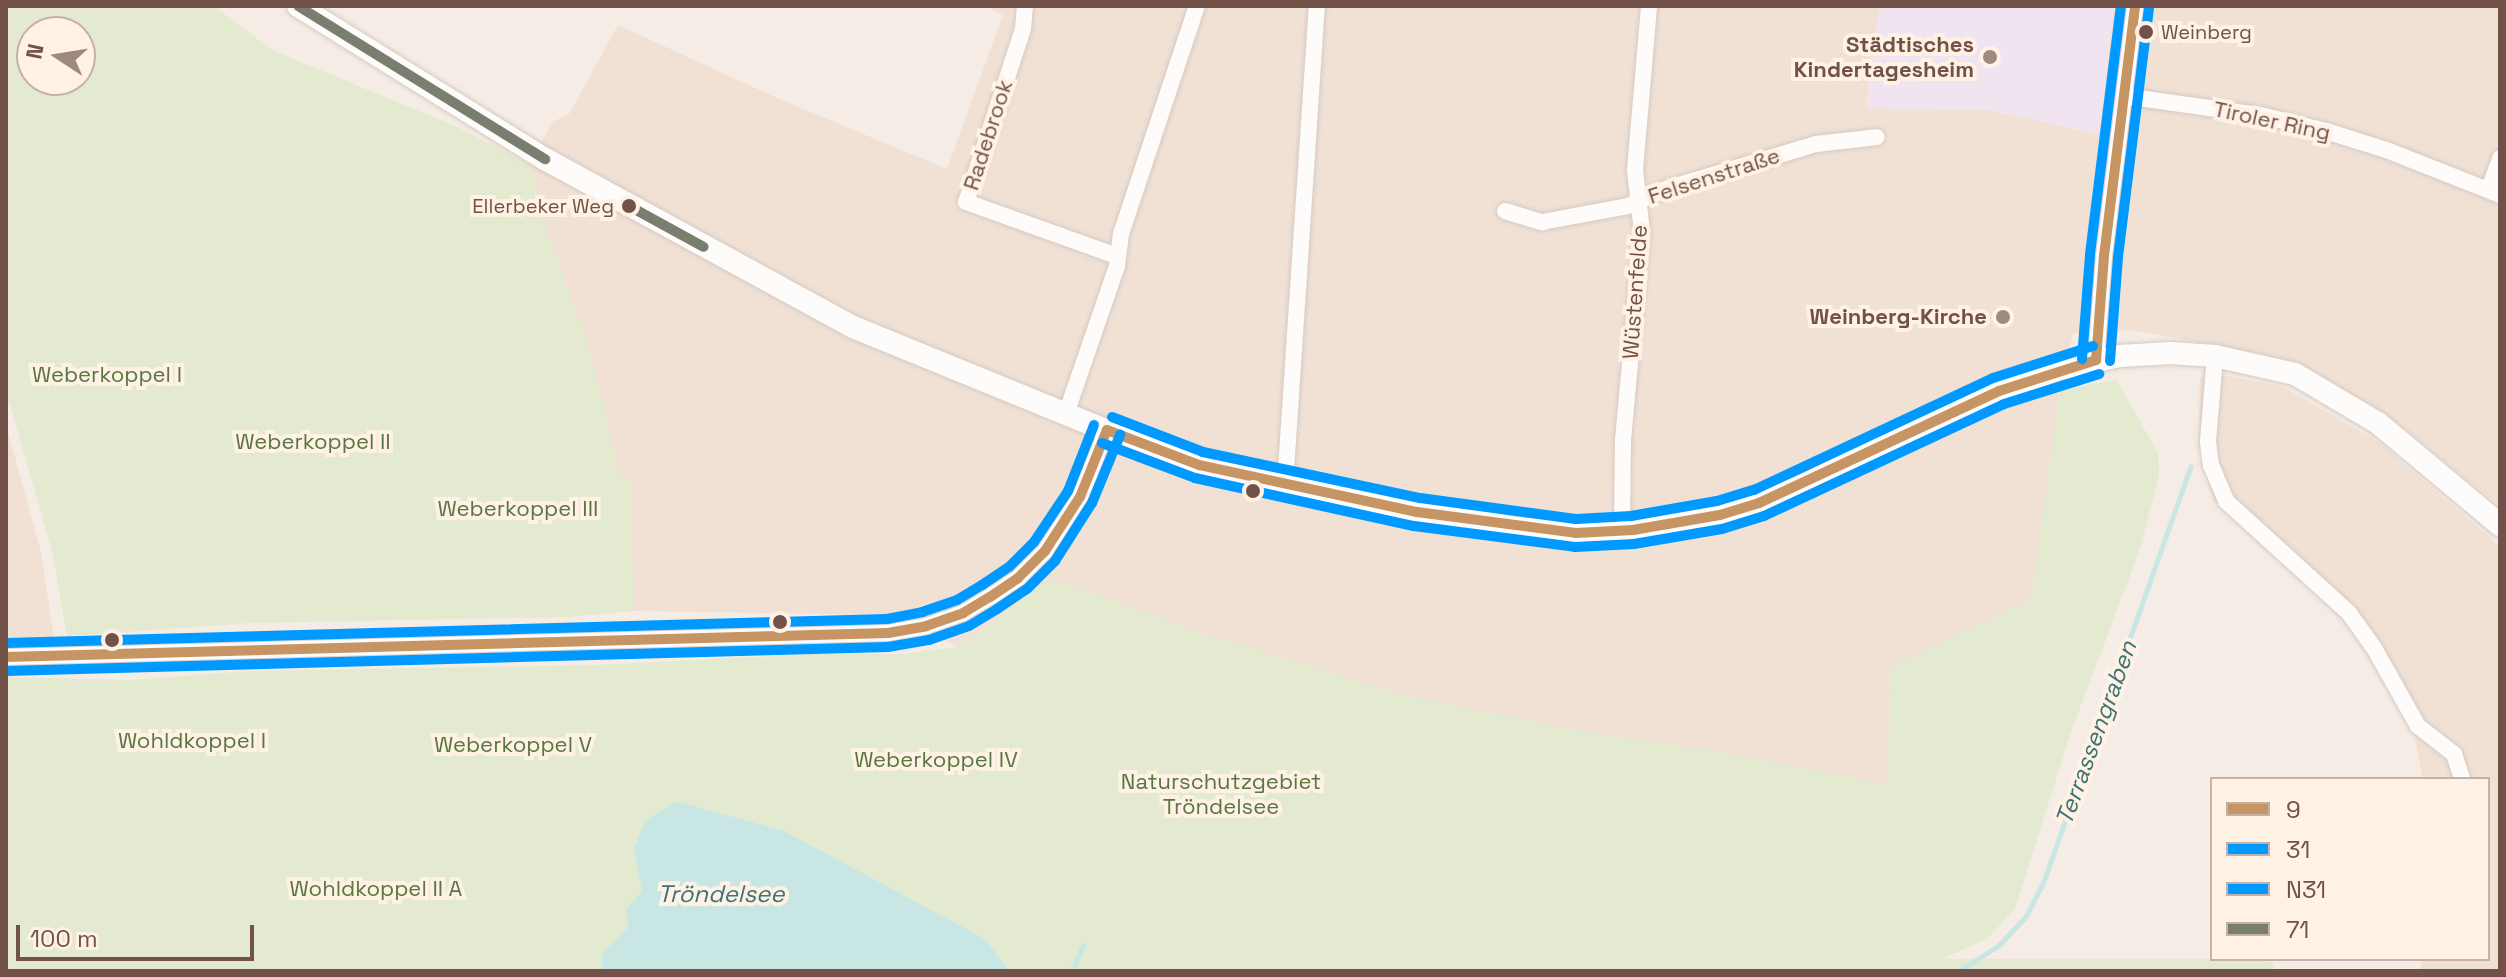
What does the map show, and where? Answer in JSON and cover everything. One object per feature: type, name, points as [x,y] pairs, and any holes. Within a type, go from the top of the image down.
[{"type":"street","points":[[298,6],[545,159],[853,327],[1199,465],[1285,485],[1517,528],[1576,533],[1622,531],[1720,515],[1759,503],[1806,484],[1999,391],[2096,360],[2149,354],[2215,356],[2295,374],[2378,423],[2500,525]]},
{"type":"street","name":"Radebrook","points":[[1025,6],[1023,29],[966,202],[1105,249],[1117,256]]},
{"type":"street","points":[[1066,414],[1117,266],[1117,256],[1197,6]]},
{"type":"street","points":[[1285,485],[1317,6]]},
{"type":"street","name":"Wüstenfelde","points":[[1622,531],[1623,440],[1642,232],[1641,199],[1635,170],[1649,6]]},
{"type":"street","points":[[2096,360],[2135,6]]},
{"type":"street","name":"Tiroler Ring","points":[[2124,96],[2260,115],[2326,131],[2495,192]]},
{"type":"street","name":"Felsenstraße","points":[[1505,211],[1542,222],[1628,206],[1641,199],[1816,144],[1877,137]]},
{"type":"street","points":[[2495,192],[2500,158]]},
{"type":"street","points":[[2215,356],[2208,442],[2211,465],[2226,501],[2349,613],[2374,648],[2418,726],[2454,754],[2461,777]]},
{"type":"street","points":[[6,657],[888,633],[926,626],[963,613],[990,597],[1018,578],[1045,551],[1080,497],[1107,430]]},
{"type":"shaded area","points":[[985,6],[1880,6],[1866,108],[1988,110],[2098,134],[2114,6],[2500,6],[2500,506],[2384,413],[2298,367],[2223,346],[2129,330],[2073,333],[2060,391],[2031,599],[1891,667],[1887,785],[1708,750],[1591,733],[1410,697],[1202,633],[1048,578],[1005,615],[957,647],[903,615],[634,611],[630,478],[620,477],[592,356],[550,239],[530,165],[552,122],[569,114],[618,25],[775,97],[947,169],[1003,15]]},
{"type":"shaded area","name":"Städtisches Kindertagesheim","points":[[1880,6],[2114,6],[2099,134],[1988,110],[1866,108]]},
{"type":"shaded area","points":[[2221,375],[2281,386],[2377,441],[2500,546],[2500,971],[2419,971],[2422,961],[2490,961],[2490,777],[2423,777],[2414,734],[2355,632],[2285,562],[2213,500],[2199,442],[2200,378]]},
{"type":"shaded area","points":[[6,424],[41,552],[54,638],[6,639]]},
{"type":"green space","points":[[6,6],[214,6],[272,50],[455,126],[530,165],[550,239],[592,356],[620,476],[630,477],[634,611],[569,617],[251,623],[67,636],[52,551],[6,391]]},
{"type":"green space","points":[[2116,379],[2158,453],[2159,475],[2140,549],[2071,732],[2015,909],[1987,939],[1941,959],[2271,961],[2277,971],[6,971],[6,677],[130,680],[248,671],[596,665],[816,654],[904,654],[957,647],[1005,615],[1048,578],[1202,633],[1410,697],[1591,733],[1708,750],[1887,785],[1891,667],[2031,599],[2060,391]]},
{"type":"water","name":"Tröndelsee","points":[[676,801],[784,831],[985,939],[1009,971],[602,971],[602,955],[628,927],[626,909],[642,892],[634,849],[644,822]]},
{"type":"waterway","name":"Terrassengraben","points":[[1959,971],[1999,945],[2026,916],[2043,883],[2191,466]]},
{"type":"waterway","points":[[1072,971],[1083,945]]},
{"type":"transit line","name":"71","points":[[298,6],[545,159]]},
{"type":"transit line","name":"N31","points":[[2082,359],[2090,254],[2121,6]]},
{"type":"transit line","name":"9","points":[[2096,360],[2104,256],[2135,6]]},
{"type":"transit line","name":"31","points":[[2110,361],[2118,257],[2149,8]]},
{"type":"transit line","name":"71","points":[[629,206],[704,247]]},
{"type":"transit line","name":"N31","points":[[1112,417],[1203,452],[1420,498],[1576,519],[1631,516],[1717,501],[1754,490],[1993,378],[2093,346]]},
{"type":"transit line","name":"9","points":[[1107,430],[1199,465],[1417,512],[1576,533],[1633,530],[1720,515],[1759,503],[1999,391],[2096,360]]},
{"type":"transit line","name":"31","points":[[1102,443],[1195,478],[1414,526],[1575,547],[1634,544],[1722,529],[1764,516],[2004,404],[2099,374]]},
{"type":"transit line","name":"N31","points":[[6,643],[887,619],[922,612],[957,600],[982,585],[1009,567],[1034,542],[1068,491],[1094,425]]},
{"type":"transit line","name":"9","points":[[6,657],[888,633],[926,626],[963,613],[990,597],[1018,578],[1045,551],[1080,497],[1107,430]]},
{"type":"transit line","name":"31","points":[[6,671],[888,647],[929,640],[969,626],[997,609],[1027,589],[1055,561],[1092,503],[1120,435]]},
{"type":"place","name":"Weinberg","points":[[2146,32]]},
{"type":"place","name":"Städtisches Kindertagesheim","points":[[1990,57]]},
{"type":"place","name":"Ellerbeker Weg","points":[[629,206]]},
{"type":"place","name":"Weinberg-Kirche","points":[[2003,317]]},
{"type":"park label","name":"Weberkoppel I","points":[[107,375]]},
{"type":"park label","name":"Weberkoppel II","points":[[313,442]]},
{"type":"park label","name":"Weberkoppel III","points":[[518,509]]},
{"type":"park label","name":"Wohldkoppel I","points":[[192,741]]},
{"type":"park label","name":"Weberkoppel V","points":[[513,745]]},
{"type":"park label","name":"Weberkoppel IV","points":[[936,760]]},
{"type":"park label","name":"Naturschutzgebiet Tröndelsee","points":[[1221,794]]},
{"type":"park label","name":"Wohldkoppel II A","points":[[376,889]]}]
